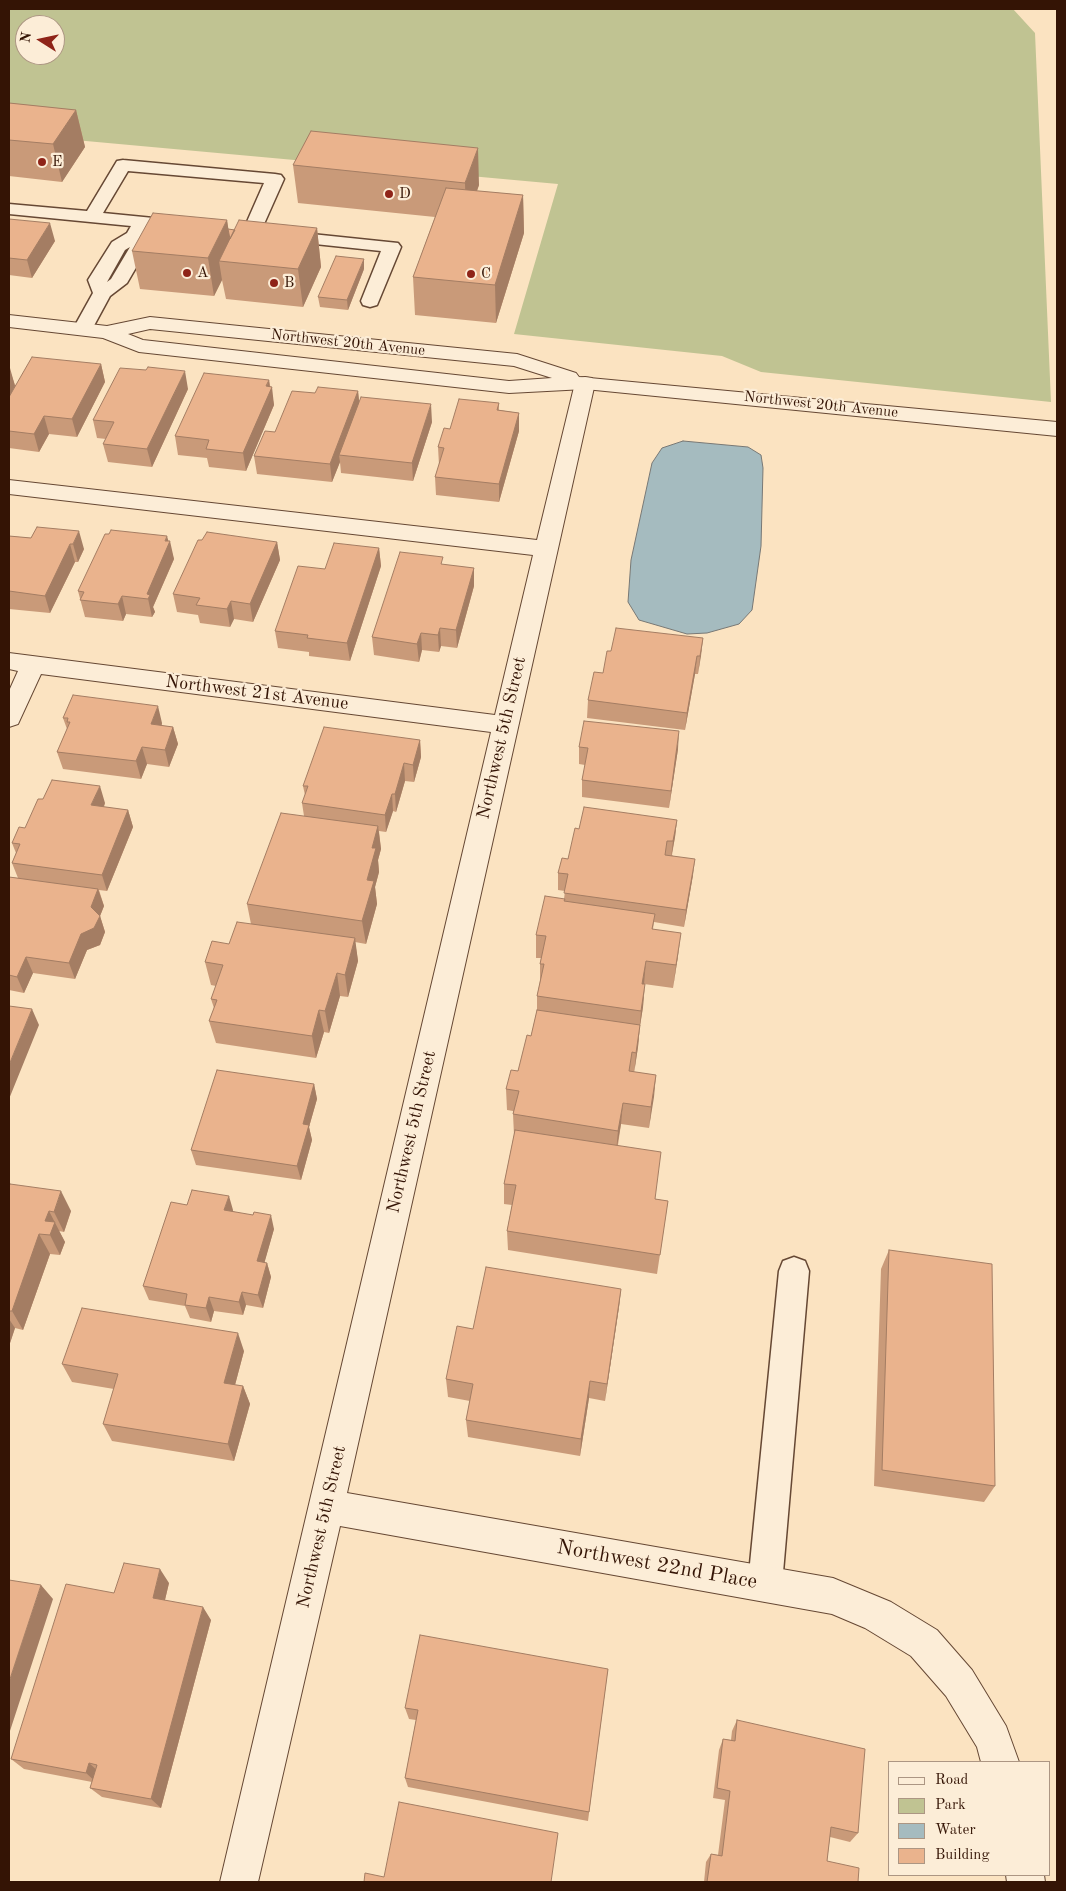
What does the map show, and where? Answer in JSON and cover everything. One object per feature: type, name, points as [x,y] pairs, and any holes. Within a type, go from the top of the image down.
[{"type":"street","name":"Northwest 20th Avenue","points":[[9,321],[107,332],[139,346],[500,386],[585,383],[1057,429]]},
{"type":"street","name":"Northwest 5th Street","points":[[239,1882],[327,1507],[504,724],[585,383]]},
{"type":"street","points":[[9,487],[547,549]]},
{"type":"street","name":"Northwest 21st Avenue","points":[[9,661],[504,724]]},
{"type":"street","points":[[9,718],[33,664]]},
{"type":"street","name":"Northwest 22nd Place","points":[[327,1507],[833,1596],[878,1615],[924,1643],[959,1683],[993,1739],[1000,1761]]},
{"type":"lane","points":[[92,217],[123,165],[275,179],[251,233]]},
{"type":"lane","points":[[9,209],[92,217],[138,230],[202,228]]},
{"type":"lane","points":[[83,329],[102,293],[118,284],[139,247],[138,230]]},
{"type":"lane","points":[[231,231],[392,247],[370,301]]},
{"type":"lane","points":[[765,1584],[794,1271]]},
{"type":"green space","points":[[9,9],[1013,9],[1035,33],[1051,402],[761,372],[722,356],[514,334],[558,184],[9,134]]},
{"type":"water","points":[[683,441],[748,447],[761,455],[763,468],[761,546],[752,610],[739,624],[707,633],[687,634],[639,620],[628,602],[631,560],[652,463],[662,448]]},
{"type":"building","points":[[9,103],[76,110],[53,144],[9,140]]},
{"type":"building","points":[[311,131],[478,148],[465,183],[293,165]]},
{"type":"building","points":[[446,188],[523,195],[495,285],[413,277]]},
{"type":"building","points":[[153,213],[227,220],[208,258],[132,251]]},
{"type":"building","points":[[9,219],[50,223],[27,260],[9,258]]},
{"type":"building","points":[[239,220],[317,228],[298,269],[219,261]]},
{"type":"building","points":[[228,229],[235,230],[230,239]]},
{"type":"building","points":[[336,256],[364,259],[347,300],[318,297]]},
{"type":"building","points":[[32,357],[101,364],[72,419],[44,416],[34,434],[9,431],[9,397]]},
{"type":"building","points":[[148,367],[185,371],[147,449],[103,444],[114,422],[93,420],[120,368],[146,370]]},
{"type":"building","points":[[204,373],[269,380],[266,386],[272,387],[243,453],[206,449],[209,440],[175,436]]},
{"type":"building","points":[[318,387],[358,391],[330,464],[254,456],[265,431],[275,432],[292,391],[315,393]]},
{"type":"building","points":[[361,397],[431,404],[412,463],[339,455]]},
{"type":"building","points":[[459,399],[499,403],[497,410],[519,413],[499,484],[435,477],[444,448],[438,447],[444,428],[450,429]]},
{"type":"building","points":[[37,527],[79,531],[73,544],[70,544],[45,596],[9,591],[9,536],[31,538]]},
{"type":"building","points":[[111,530],[167,536],[165,541],[170,541],[147,594],[150,595],[148,599],[122,596],[118,604],[80,600],[84,592],[78,591],[105,534],[109,534]]},
{"type":"building","points":[[207,532],[277,542],[250,604],[231,601],[227,609],[196,605],[200,598],[173,594],[198,540],[202,540]]},
{"type":"building","points":[[334,543],[379,548],[347,643],[307,638],[308,635],[275,631],[298,566],[325,569]]},
{"type":"building","points":[[400,552],[443,557],[441,564],[474,568],[456,630],[440,628],[438,635],[421,633],[417,644],[372,637]]},
{"type":"building","points":[[616,628],[703,638],[700,656],[697,656],[687,713],[588,700],[594,672],[603,673],[607,651],[611,651]]},
{"type":"building","points":[[73,695],[158,706],[151,724],[173,727],[165,750],[142,747],[136,761],[57,752],[70,722],[67,722],[68,718],[63,718]]},
{"type":"building","points":[[584,721],[679,731],[671,791],[582,780],[588,748],[579,747]]},
{"type":"building","points":[[324,727],[420,740],[413,765],[404,763],[395,794],[392,794],[385,815],[302,803],[308,786],[303,786]]},
{"type":"building","points":[[52,780],[100,786],[91,805],[128,810],[102,875],[12,863],[20,844],[12,843],[19,827],[25,828],[38,799],[43,799]]},
{"type":"building","points":[[584,807],[677,820],[673,841],[667,841],[665,855],[695,859],[686,910],[564,893],[568,874],[558,873],[562,858],[568,859],[575,828],[579,829]]},
{"type":"building","points":[[281,813],[378,826],[372,848],[376,848],[367,880],[374,881],[362,921],[247,904]]},
{"type":"building","points":[[9,877],[98,889],[91,907],[100,916],[94,928],[81,934],[69,963],[26,957],[17,977],[9,975]]},
{"type":"building","points":[[545,896],[565,899],[564,901],[655,914],[652,929],[681,933],[676,965],[646,961],[642,984],[645,984],[641,1011],[537,996],[544,964],[540,964],[546,936],[536,935]]},
{"type":"building","points":[[237,922],[355,938],[345,975],[337,973],[325,1011],[319,1010],[312,1036],[209,1021],[217,1000],[211,999],[223,965],[205,962],[212,941],[229,944]]},
{"type":"building","points":[[9,1006],[32,1009],[9,1065]]},
{"type":"building","points":[[537,1010],[640,1025],[636,1053],[632,1052],[629,1071],[656,1075],[651,1107],[623,1103],[618,1131],[513,1114],[519,1091],[506,1089],[511,1070],[518,1071],[527,1035],[531,1036]]},
{"type":"building","points":[[217,1070],[314,1084],[303,1124],[309,1125],[297,1166],[191,1150]]},
{"type":"building","points":[[515,1130],[661,1152],[655,1199],[668,1201],[660,1255],[507,1231],[516,1185],[504,1184]]},
{"type":"building","points":[[10,1184],[61,1191],[54,1212],[49,1211],[45,1221],[55,1222],[50,1235],[39,1234],[12,1311],[9,1311]]},
{"type":"building","points":[[192,1190],[229,1196],[224,1210],[253,1215],[254,1212],[271,1215],[257,1261],[267,1263],[258,1295],[242,1292],[239,1302],[209,1297],[206,1308],[185,1305],[187,1294],[143,1286],[171,1202],[187,1205]]},
{"type":"building","points":[[889,1250],[992,1264],[995,1486],[882,1470]]},
{"type":"building","points":[[486,1267],[621,1289],[607,1384],[590,1381],[581,1439],[466,1420],[473,1384],[446,1379],[457,1326],[473,1329]]},
{"type":"building","points":[[82,1308],[238,1333],[224,1383],[243,1386],[228,1444],[103,1424],[118,1374],[62,1364]]},
{"type":"building","points":[[124,1563],[160,1569],[153,1598],[203,1607],[151,1799],[90,1788],[97,1765],[89,1763],[86,1773],[11,1759],[66,1584],[114,1593]]},
{"type":"building","points":[[9,1580],[41,1585],[9,1682]]},
{"type":"building","points":[[420,1635],[608,1669],[589,1812],[405,1778],[418,1710],[405,1708]]},
{"type":"building","points":[[737,1720],[865,1749],[858,1833],[831,1827],[827,1861],[859,1868],[858,1882],[707,1882],[711,1854],[722,1856],[730,1791],[717,1788],[723,1739],[735,1741]]},
{"type":"building","points":[[399,1802],[558,1833],[551,1882],[364,1882],[365,1873],[384,1877]]},
{"type":"place","name":"E","points":[[42,162]]},
{"type":"place","name":"D","points":[[389,194]]},
{"type":"place","name":"A","points":[[187,273]]},
{"type":"place","name":"C","points":[[471,274]]},
{"type":"place","name":"B","points":[[274,283]]}]
